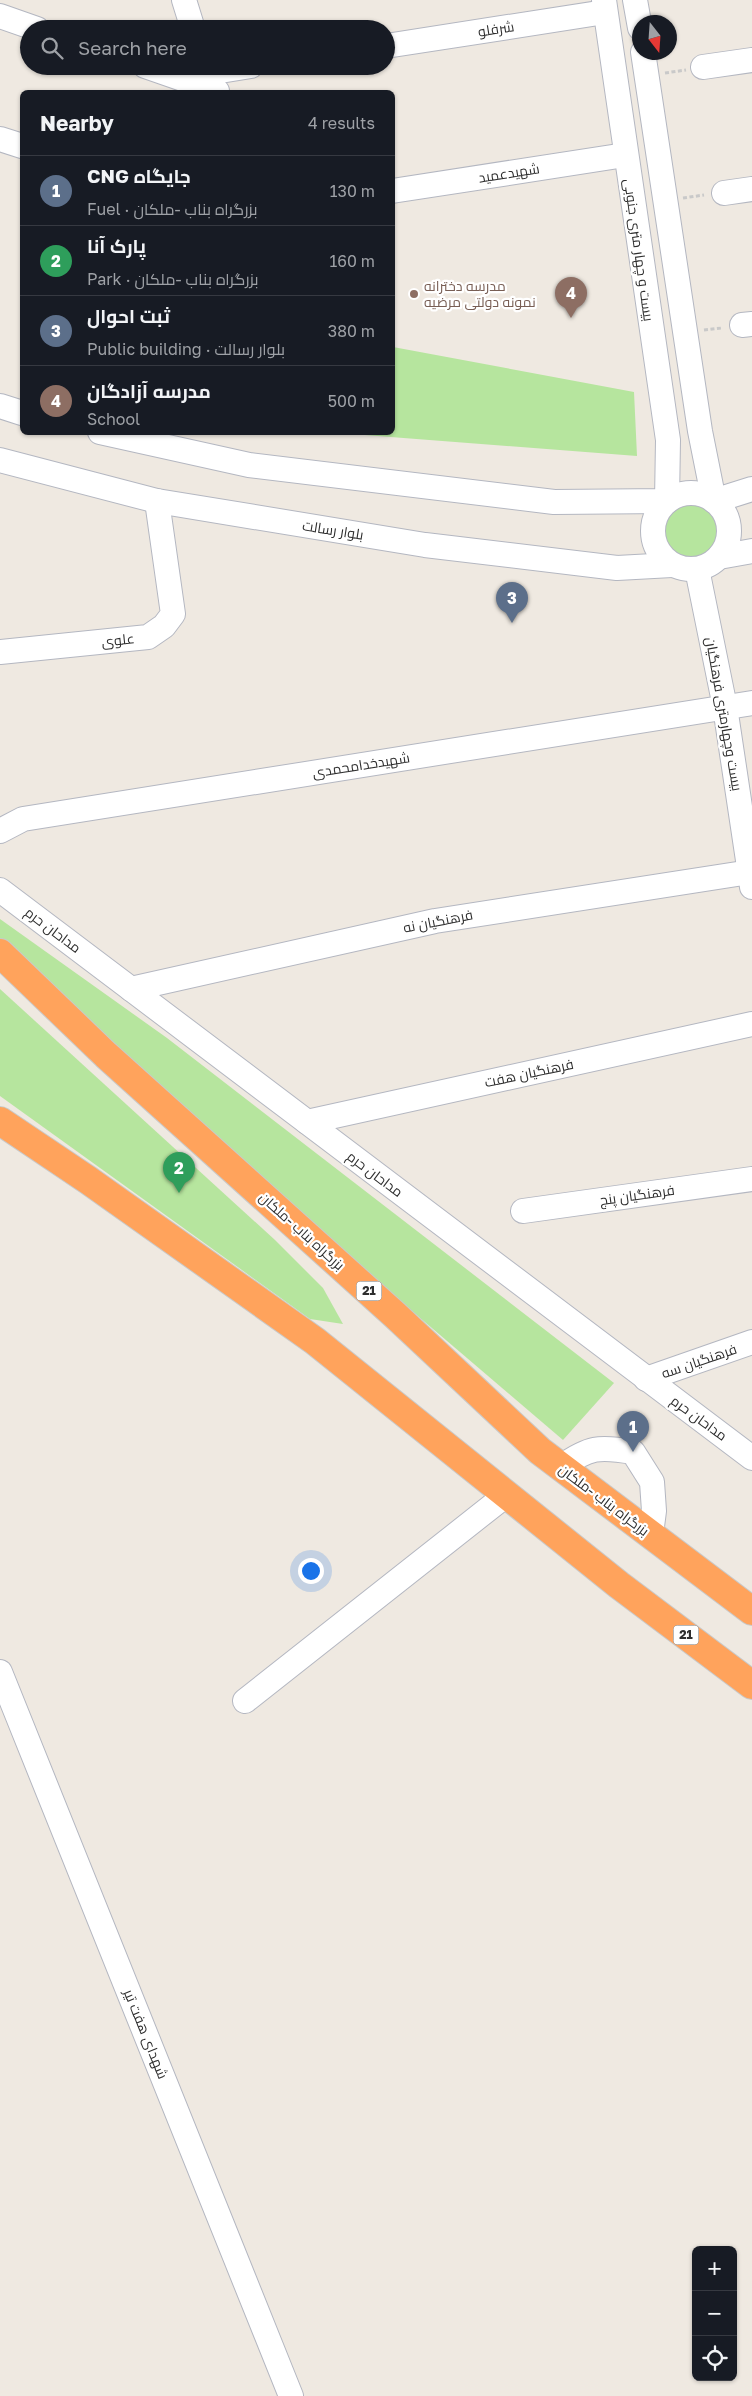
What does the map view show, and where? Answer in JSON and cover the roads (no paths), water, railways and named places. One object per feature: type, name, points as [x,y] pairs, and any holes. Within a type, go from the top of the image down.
[{"type":"highway","name":"بزرگراه بناب -ملکان","points":[[0,953],[106,1055],[395,1315],[540,1451],[752,1612]]},
{"type":"highway","name":"21","points":[[0,1121],[88,1180],[315,1341],[619,1585],[752,1685]]},
{"type":"street","points":[[184,0],[191,20]]},
{"type":"street","points":[[635,0],[638,15]]},
{"type":"street","name":"شرفلو","points":[[395,44],[604,6]]},
{"type":"street","name":"بیست و چهار متری جنوبی","points":[[604,6],[668,440],[667,501]]},
{"type":"street","points":[[0,16],[20,23]]},
{"type":"street","points":[[644,60],[700,432],[714,500],[728,521],[729,533],[726,546],[720,556],[709,565],[697,569],[684,569],[672,565],[662,557],[655,546],[652,534],[653,521],[667,501],[678,495],[690,493],[714,500],[752,489]]},
{"type":"street","points":[[703,67],[752,60]]},
{"type":"street","points":[[186,75],[213,81],[228,75]]},
{"type":"street","points":[[0,139],[20,145]]},
{"type":"street","name":"شهیدعمید","points":[[395,191],[626,155]]},
{"type":"street","points":[[724,193],[752,189]]},
{"type":"street","points":[[0,406],[20,412]]},
{"type":"street","points":[[114,435],[249,465],[544,501],[667,501]]},
{"type":"street","name":"بلوار رسالت","points":[[0,460],[157,501],[425,545],[617,568],[672,565]]},
{"type":"street","name":"علوی","points":[[0,652],[148,637],[164,626],[173,614],[157,501]]},
{"type":"street","points":[[720,556],[752,551]]},
{"type":"street","name":"بیست وچهارمتری فرهنگیان","points":[[697,569],[725,707],[751,880]]},
{"type":"street","name":"شهیدخدامحمدی","points":[[0,832],[23,820],[752,703]]},
{"type":"street","name":"فرهنگیان نه","points":[[131,989],[434,921],[751,880]]},
{"type":"street","name":"مداحان حرم","points":[[0,890],[752,1458]]},
{"type":"street","name":"فرهنگیان هفت","points":[[307,1122],[752,1024]]},
{"type":"street","name":"فرهنگیان پنج","points":[[523,1211],[752,1179]]},
{"type":"street","name":"فرهنگیان سه","points":[[646,1379],[752,1342]]},
{"type":"street","points":[[561,1467],[580,1453],[607,1447],[633,1452],[652,1482],[654,1511],[650,1534]]},
{"type":"street","points":[[245,1701],[506,1495]]},
{"type":"street","name":"شهدای هفت تیر","points":[[0,1672],[291,2396]]},
{"type":"place","name":"مدرسه دخترانه نمونه دولتی مرضیه","points":[[414,294]]},
{"type":"place","name":"مدرسه آزادگان","points":[[571,318]]},
{"type":"place","name":"ثبت احوال","points":[[512,623]]},
{"type":"place","name":"پارک آنا","points":[[179,1193]]},
{"type":"place","name":"CNG جایگاه","points":[[633,1452]]}]
